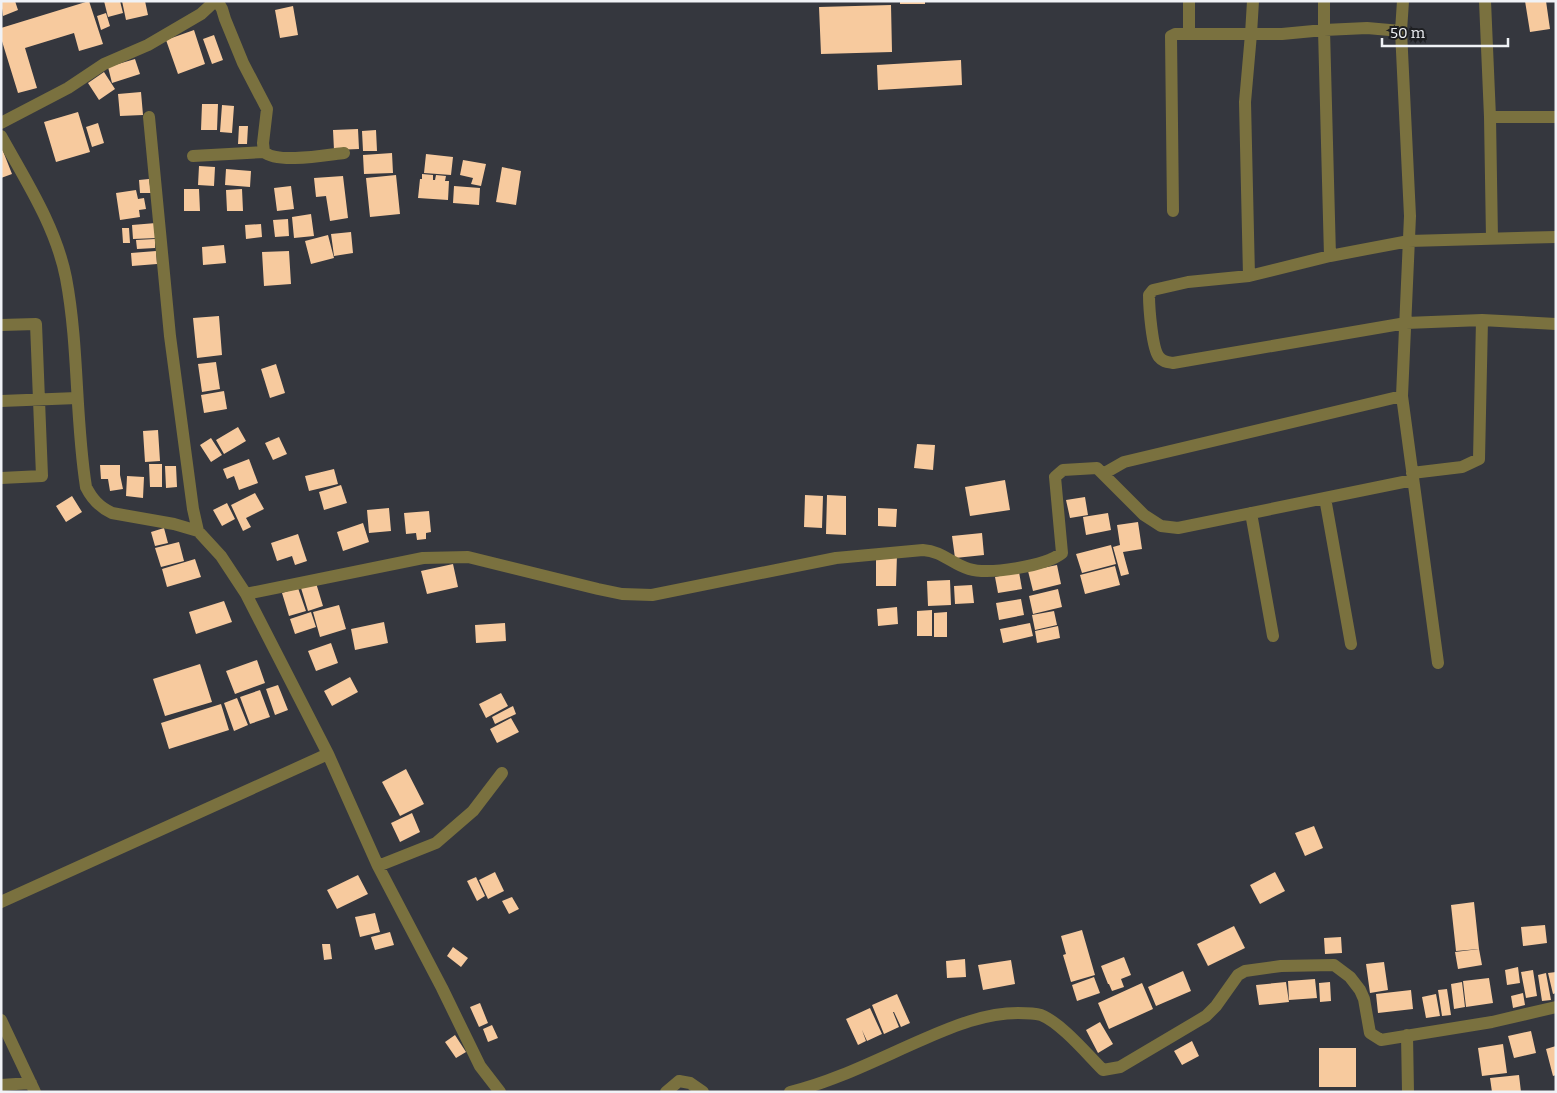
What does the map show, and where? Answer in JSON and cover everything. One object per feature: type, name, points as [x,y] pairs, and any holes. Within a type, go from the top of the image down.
[{"type":"street","points":[[1189,1],[1189,34]]},
{"type":"street","points":[[1248,276],[1245,102],[1253,1]]},
{"type":"street","points":[[1324,1],[1330,256]]},
{"type":"street","points":[[1403,1],[1402,31],[1410,216],[1402,396],[1438,663]]},
{"type":"street","points":[[1485,1],[1490,117],[1492,239]]},
{"type":"street","points":[[1,123],[68,88],[104,64],[148,45],[202,14],[214,2],[218,2],[243,63],[267,108],[263,143],[264,152]]},
{"type":"street","points":[[1173,211],[1171,36],[1175,34],[1282,34],[1367,28],[1402,31]]},
{"type":"street","points":[[1490,117],[1556,117]]},
{"type":"street","points":[[149,118],[170,336],[193,509],[198,531],[221,556],[246,594],[328,754],[378,866],[442,988],[480,1066],[500,1092]]},
{"type":"street","points":[[1,136],[45,216],[58,249],[66,277],[72,324],[83,471],[86,487],[92,499],[102,508],[112,513],[151,519],[198,531]]},
{"type":"street","points":[[193,156],[264,152],[272,156],[290,158],[344,153]]},
{"type":"street","points":[[1556,238],[1409,241],[1330,256],[1248,276],[1188,282],[1153,290],[1149,295],[1157,356],[1164,362],[1173,363],[1406,323],[1482,320],[1556,324]]},
{"type":"street","points":[[246,594],[423,558],[468,557],[622,594],[652,594],[836,558],[923,550],[934,551],[970,570],[1025,568],[1062,553],[1055,477],[1063,470],[1096,468],[1144,515],[1161,526],[1178,528],[1325,498],[1413,476],[1462,467],[1479,459],[1482,320]]},
{"type":"street","points":[[1,325],[36,324],[42,476],[1,478]]},
{"type":"street","points":[[1103,474],[1124,462],[1402,396]]},
{"type":"street","points":[[1,401],[78,398]]},
{"type":"street","points":[[1325,498],[1351,644]]},
{"type":"street","points":[[1251,513],[1273,636]]},
{"type":"street","points":[[1,902],[328,754]]},
{"type":"street","points":[[378,866],[436,843],[473,811],[502,772]]},
{"type":"street","points":[[790,1092],[840,1075],[960,1024],[999,1014],[1012,1013],[1039,1014],[1053,1021],[1103,1070],[1120,1068],[1206,1016],[1216,1006],[1238,975],[1252,969],[1281,966],[1334,965],[1350,976],[1360,990],[1364,999],[1370,1034],[1381,1040],[1492,1022],[1556,1007]]},
{"type":"street","points":[[1,1020],[33,1087],[1,1085]]},
{"type":"street","points":[[1407,1035],[1408,1092]]},
{"type":"street","points":[[666,1092],[679,1080],[690,1082],[703,1092]]},
{"type":"building","points":[[1,1],[15,1],[18,10],[3,16]]},
{"type":"building","points":[[89,1],[103,44],[79,51],[74,33],[25,48],[37,88],[18,93],[1,38],[1,28]]},
{"type":"building","points":[[104,1],[120,1],[123,13],[108,17]]},
{"type":"building","points":[[122,1],[145,1],[148,15],[126,20]]},
{"type":"building","points":[[900,1],[925,1],[925,4],[900,4]]},
{"type":"building","points":[[1525,1],[1546,1],[1550,29],[1530,32]]},
{"type":"building","points":[[891,5],[892,52],[821,54],[819,7]]},
{"type":"building","points":[[293,6],[298,35],[280,38],[275,10]]},
{"type":"building","points":[[106,13],[110,26],[101,30],[97,16]]},
{"type":"building","points":[[194,30],[205,64],[178,74],[166,40]]},
{"type":"building","points":[[214,35],[223,60],[212,64],[203,39]]},
{"type":"building","points":[[135,59],[140,74],[112,83],[108,67]]},
{"type":"building","points":[[961,60],[962,85],[878,90],[877,65]]},
{"type":"building","points":[[104,72],[115,89],[99,100],[88,83]]},
{"type":"building","points":[[141,92],[143,115],[120,116],[118,94]]},
{"type":"building","points":[[202,104],[218,104],[217,130],[201,130]]},
{"type":"building","points":[[222,105],[234,106],[232,133],[220,132]]},
{"type":"building","points":[[78,112],[90,152],[56,162],[44,122]]},
{"type":"building","points":[[98,123],[104,143],[92,147],[86,127]]},
{"type":"building","points":[[239,126],[248,126],[247,144],[238,144]]},
{"type":"building","points":[[358,129],[359,149],[334,150],[333,130]]},
{"type":"building","points":[[376,130],[377,151],[363,151],[362,131]]},
{"type":"building","points":[[1,146],[12,174],[1,178]]},
{"type":"building","points":[[392,153],[393,173],[364,174],[363,155]]},
{"type":"building","points":[[426,154],[453,157],[451,175],[424,173]]},
{"type":"building","points":[[463,160],[486,164],[481,186],[471,184],[473,178],[460,175]]},
{"type":"building","points":[[199,166],[215,167],[214,186],[198,185]]},
{"type":"building","points":[[502,167],[521,171],[516,205],[496,202]]},
{"type":"building","points":[[226,169],[251,171],[250,187],[225,185]]},
{"type":"building","points":[[422,174],[433,175],[433,180],[435,180],[436,175],[446,176],[445,181],[449,181],[448,200],[418,198]]},
{"type":"building","points":[[396,175],[400,214],[370,217],[366,178]]},
{"type":"building","points":[[343,176],[348,218],[330,221],[326,196],[316,197],[314,178]]},
{"type":"building","points":[[149,179],[151,193],[140,193],[139,180]]},
{"type":"building","points":[[291,186],[294,209],[277,211],[274,188]]},
{"type":"building","points":[[454,186],[480,188],[479,205],[453,203]]},
{"type":"building","points":[[184,189],[199,189],[200,211],[184,211]]},
{"type":"building","points":[[242,189],[243,211],[227,211],[226,190]]},
{"type":"building","points":[[136,190],[138,199],[144,198],[146,209],[139,210],[140,217],[120,220],[116,193]]},
{"type":"building","points":[[311,214],[314,236],[294,238],[292,217]]},
{"type":"building","points":[[288,219],[289,236],[275,237],[273,220]]},
{"type":"building","points":[[156,223],[157,238],[133,239],[132,225]]},
{"type":"building","points":[[261,224],[262,237],[246,239],[245,225]]},
{"type":"building","points":[[122,228],[129,228],[130,243],[123,243]]},
{"type":"building","points":[[351,232],[353,253],[334,256],[331,234]]},
{"type":"building","points":[[328,235],[334,258],[311,264],[305,241]]},
{"type":"building","points":[[155,239],[155,248],[137,249],[136,240]]},
{"type":"building","points":[[224,245],[226,263],[203,265],[202,247]]},
{"type":"building","points":[[156,251],[157,264],[132,266],[131,253]]},
{"type":"building","points":[[289,251],[291,284],[264,286],[262,252]]},
{"type":"building","points":[[219,316],[222,355],[197,358],[193,318]]},
{"type":"building","points":[[216,362],[220,389],[202,392],[198,364]]},
{"type":"building","points":[[276,364],[285,393],[270,398],[261,369]]},
{"type":"building","points":[[224,391],[227,409],[204,413],[201,395]]},
{"type":"building","points":[[238,427],[246,441],[224,454],[216,440]]},
{"type":"building","points":[[158,430],[160,461],[145,462],[143,431]]},
{"type":"building","points":[[279,437],[287,454],[273,460],[265,443]]},
{"type":"building","points":[[211,438],[222,455],[211,462],[200,445]]},
{"type":"building","points":[[917,444],[935,445],[933,470],[914,468]]},
{"type":"building","points":[[249,459],[258,483],[239,490],[234,476],[227,479],[223,469]]},
{"type":"building","points":[[149,464],[162,464],[162,487],[150,487]]},
{"type":"building","points":[[100,465],[120,465],[123,489],[110,491],[108,479],[101,479]]},
{"type":"building","points":[[165,466],[176,466],[177,487],[166,488]]},
{"type":"building","points":[[334,469],[338,484],[309,491],[305,476]]},
{"type":"building","points":[[127,476],[144,477],[143,498],[126,496]]},
{"type":"building","points":[[1005,480],[1010,510],[970,516],[965,487]]},
{"type":"building","points":[[341,485],[347,503],[324,510],[319,492]]},
{"type":"building","points":[[255,493],[264,509],[246,518],[251,527],[243,531],[231,505]]},
{"type":"building","points":[[805,495],[823,496],[822,528],[804,527]]},
{"type":"building","points":[[827,495],[846,496],[846,535],[826,534]]},
{"type":"building","points":[[72,496],[82,512],[66,522],[56,506]]},
{"type":"building","points":[[1085,497],[1088,515],[1070,518],[1066,500]]},
{"type":"building","points":[[227,503],[235,519],[222,526],[213,510]]},
{"type":"building","points":[[389,508],[391,531],[369,533],[367,510]]},
{"type":"building","points":[[878,508],[897,509],[896,527],[878,526]]},
{"type":"building","points":[[429,511],[431,532],[426,533],[426,539],[417,540],[416,533],[406,534],[404,513]]},
{"type":"building","points":[[1108,513],[1111,530],[1086,535],[1083,517]]},
{"type":"building","points":[[1138,522],[1142,549],[1123,552],[1129,574],[1121,576],[1113,547],[1120,545],[1117,525]]},
{"type":"building","points":[[363,523],[369,542],[343,551],[337,532]]},
{"type":"building","points":[[164,528],[168,543],[155,546],[151,532]]},
{"type":"building","points":[[982,533],[984,555],[955,558],[952,536]]},
{"type":"building","points":[[298,534],[307,561],[295,565],[292,556],[277,561],[271,543]]},
{"type":"building","points":[[179,542],[184,561],[161,567],[155,548]]},
{"type":"building","points":[[1111,545],[1116,564],[1082,573],[1076,554]]},
{"type":"building","points":[[876,554],[897,554],[896,586],[876,586]]},
{"type":"building","points":[[195,559],[201,577],[167,587],[162,569]]},
{"type":"building","points":[[453,564],[458,587],[427,594],[421,571]]},
{"type":"building","points":[[1057,565],[1061,584],[1033,591],[1028,571]]},
{"type":"building","points":[[1115,566],[1120,585],[1085,594],[1080,575]]},
{"type":"building","points":[[1019,572],[1022,589],[998,593],[995,577]]},
{"type":"building","points":[[950,580],[951,605],[928,606],[927,581]]},
{"type":"building","points":[[316,583],[323,606],[308,611],[301,588]]},
{"type":"building","points":[[972,585],[974,603],[955,604],[954,586]]},
{"type":"building","points":[[298,588],[306,611],[289,616],[282,593]]},
{"type":"building","points":[[1058,589],[1062,607],[1033,614],[1029,596]]},
{"type":"building","points":[[1021,599],[1024,615],[999,620],[996,603]]},
{"type":"building","points":[[224,601],[232,622],[196,634],[189,612]]},
{"type":"building","points":[[339,605],[346,629],[320,637],[313,612]]},
{"type":"building","points":[[897,607],[898,624],[878,626],[877,609]]},
{"type":"building","points":[[932,610],[932,636],[917,636],[917,611]]},
{"type":"building","points":[[1054,611],[1057,625],[1035,630],[1032,615]]},
{"type":"building","points":[[311,612],[316,627],[295,634],[290,619]]},
{"type":"building","points":[[947,612],[947,637],[934,637],[934,613]]},
{"type":"building","points":[[384,622],[388,643],[355,650],[351,629]]},
{"type":"building","points":[[505,623],[506,641],[476,643],[475,625]]},
{"type":"building","points":[[1030,623],[1033,636],[1003,643],[1000,629]]},
{"type":"building","points":[[1058,626],[1060,638],[1037,643],[1035,631]]},
{"type":"building","points":[[331,643],[338,663],[316,671],[308,651]]},
{"type":"building","points":[[257,660],[265,683],[235,694],[226,671]]},
{"type":"building","points":[[200,664],[212,702],[165,716],[153,679]]},
{"type":"building","points":[[350,677],[358,692],[332,706],[324,691]]},
{"type":"building","points":[[278,685],[288,710],[275,715],[266,689]]},
{"type":"building","points":[[260,690],[270,717],[250,724],[240,697]]},
{"type":"building","points":[[501,693],[508,706],[486,718],[479,704]]},
{"type":"building","points":[[237,698],[248,725],[234,731],[224,703]]},
{"type":"building","points":[[221,704],[229,730],[169,749],[161,723]]},
{"type":"building","points":[[513,706],[516,714],[495,724],[492,717]]},
{"type":"building","points":[[511,718],[519,732],[497,743],[490,729]]},
{"type":"building","points":[[406,769],[424,804],[400,816],[382,782]]},
{"type":"building","points":[[412,813],[420,832],[400,842],[391,823]]},
{"type":"building","points":[[1314,826],[1323,848],[1305,856],[1295,833]]},
{"type":"building","points":[[495,872],[504,891],[488,899],[479,880]]},
{"type":"building","points":[[1275,872],[1285,891],[1260,904],[1250,885]]},
{"type":"building","points":[[358,875],[368,894],[337,909],[327,890]]},
{"type":"building","points":[[476,877],[485,896],[477,901],[467,881]]},
{"type":"building","points":[[512,897],[519,909],[509,914],[502,901]]},
{"type":"building","points":[[1474,902],[1479,949],[1456,951],[1451,905]]},
{"type":"building","points":[[375,913],[380,932],[360,937],[355,917]]},
{"type":"building","points":[[1545,925],[1547,943],[1523,946],[1521,927]]},
{"type":"building","points":[[1234,926],[1245,948],[1208,966],[1197,944]]},
{"type":"building","points":[[1082,930],[1095,975],[1071,982],[1063,955],[1066,954],[1061,936]]},
{"type":"building","points":[[390,932],[394,945],[375,950],[371,937]]},
{"type":"building","points":[[1341,937],[1342,953],[1325,954],[1324,938]]},
{"type":"building","points":[[322,944],[330,944],[332,959],[324,960]]},
{"type":"building","points":[[453,947],[468,958],[461,967],[447,956]]},
{"type":"building","points":[[1479,949],[1482,965],[1458,969],[1455,952]]},
{"type":"building","points":[[1124,957],[1131,975],[1121,979],[1124,987],[1112,991],[1101,966]]},
{"type":"building","points":[[965,959],[966,977],[947,978],[946,961]]},
{"type":"building","points":[[1011,960],[1015,984],[983,990],[978,965]]},
{"type":"building","points":[[1384,962],[1388,990],[1370,993],[1366,964]]},
{"type":"building","points":[[1518,967],[1520,983],[1507,985],[1505,970]]},
{"type":"building","points":[[1533,970],[1537,996],[1526,998],[1521,972]]},
{"type":"building","points":[[1183,971],[1191,991],[1156,1006],[1148,987]]},
{"type":"building","points":[[1556,972],[1556,993],[1553,994],[1548,973]]},
{"type":"building","points":[[1546,973],[1551,1000],[1542,1001],[1538,975]]},
{"type":"building","points":[[1094,977],[1100,993],[1077,1001],[1072,985]]},
{"type":"building","points":[[1489,978],[1493,1003],[1466,1007],[1463,981]]},
{"type":"building","points":[[1315,979],[1317,998],[1289,1000],[1288,981]]},
{"type":"building","points":[[1286,982],[1289,1002],[1259,1005],[1256,985]]},
{"type":"building","points":[[1330,982],[1331,1001],[1320,1002],[1319,983]]},
{"type":"building","points":[[1462,982],[1465,1007],[1454,1009],[1451,984]]},
{"type":"building","points":[[1142,983],[1153,1009],[1109,1029],[1098,1003]]},
{"type":"building","points":[[1447,989],[1451,1015],[1442,1016],[1438,990]]},
{"type":"building","points":[[1411,990],[1413,1009],[1378,1013],[1376,994]]},
{"type":"building","points":[[1523,993],[1525,1005],[1513,1008],[1511,996]]},
{"type":"building","points":[[897,994],[910,1023],[901,1027],[893,1012],[899,1027],[884,1034],[872,1005]]},
{"type":"building","points":[[1436,994],[1440,1016],[1426,1018],[1422,997]]},
{"type":"building","points":[[480,1003],[488,1023],[479,1027],[470,1007]]},
{"type":"building","points":[[870,1008],[882,1034],[867,1041],[862,1030],[866,1041],[858,1045],[846,1019]]},
{"type":"building","points":[[1100,1022],[1113,1044],[1098,1053],[1086,1030]]},
{"type":"building","points":[[492,1025],[498,1038],[488,1042],[483,1029]]},
{"type":"building","points":[[1531,1031],[1536,1053],[1514,1058],[1508,1036]]},
{"type":"building","points":[[455,1035],[466,1052],[456,1058],[445,1042]]},
{"type":"building","points":[[1192,1041],[1199,1056],[1182,1065],[1174,1051]]},
{"type":"building","points":[[1503,1044],[1507,1073],[1482,1076],[1478,1048]]},
{"type":"building","points":[[1556,1046],[1556,1075],[1553,1076],[1546,1049]]},
{"type":"building","points":[[1319,1048],[1356,1048],[1356,1087],[1319,1087]]},
{"type":"building","points":[[1519,1075],[1521,1092],[1492,1092],[1490,1078]]}]
